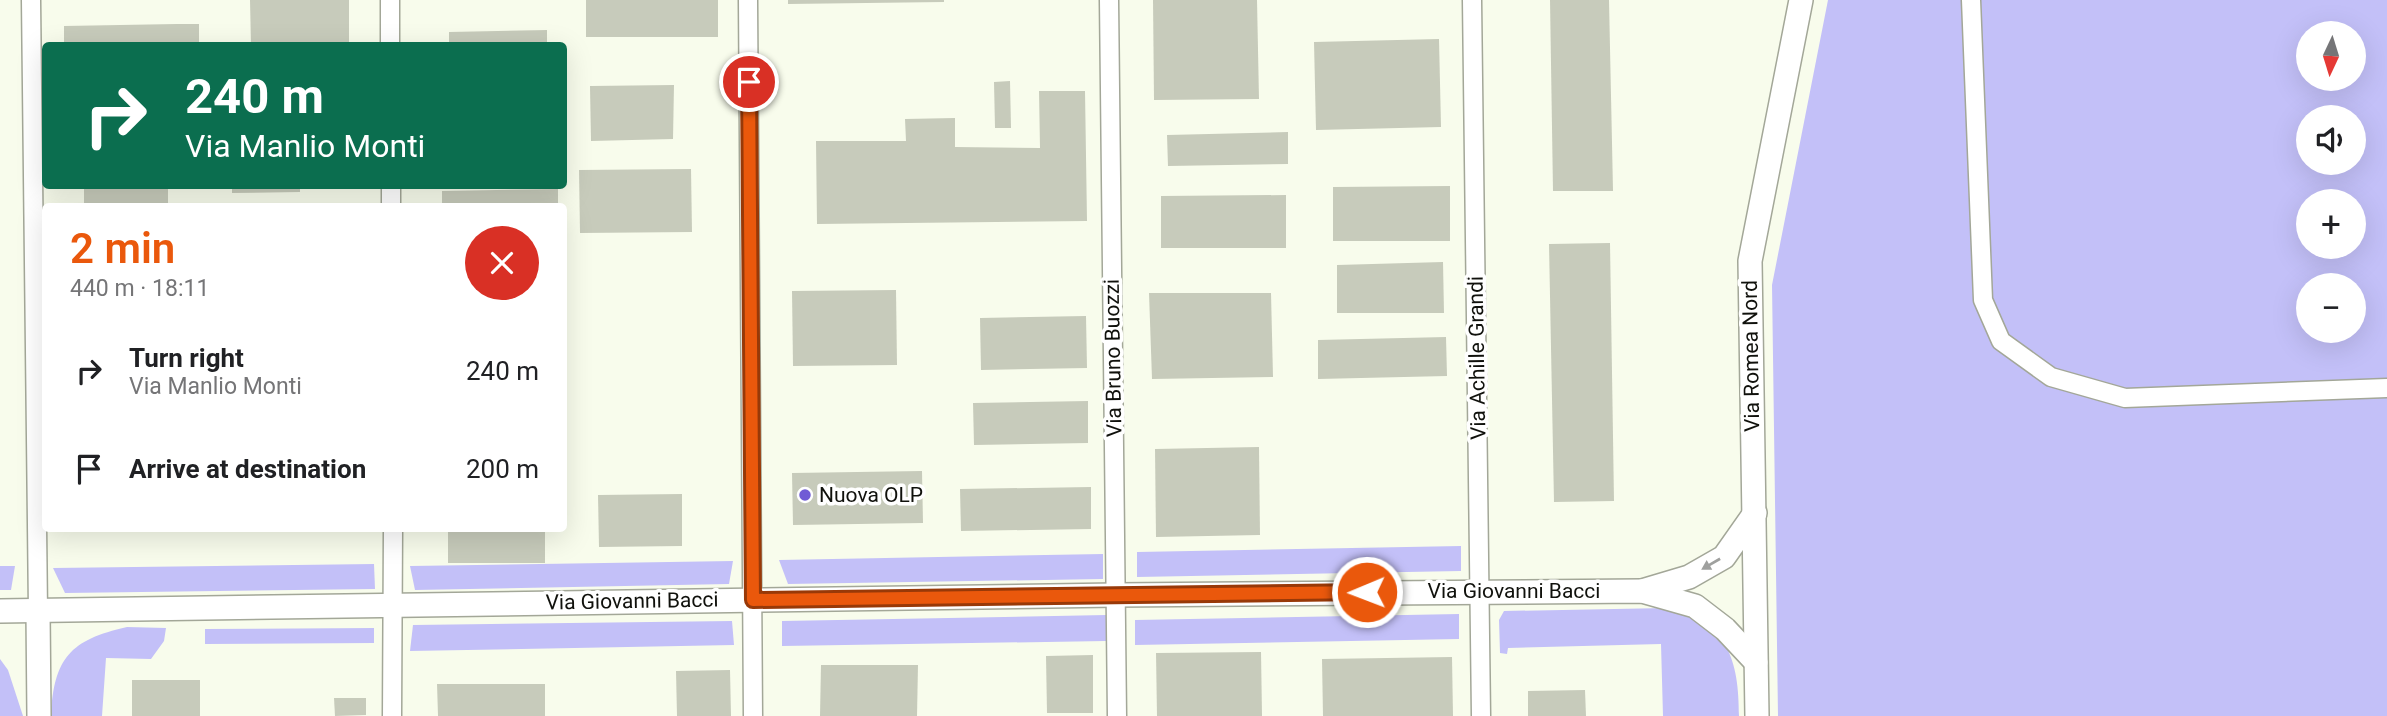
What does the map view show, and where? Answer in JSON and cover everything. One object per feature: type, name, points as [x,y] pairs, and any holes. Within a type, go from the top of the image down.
[{"type":"main road","name":"Via Romea Nord","points":[[1757,716],[1750,261],[1801,0]]},
{"type":"main road","name":"Via Giovanni Bacci","points":[[1642,591],[1689,577],[1724,556],[1755,513]]},
{"type":"main road","name":"Via Giovanni Bacci","points":[[0,611],[1116,595],[1642,591],[1695,606],[1725,629],[1756,662]]},
{"type":"main road","points":[[38,612],[39,716]]},
{"type":"street","points":[[31,0],[38,612]]},
{"type":"street","points":[[390,0],[390,42]]},
{"type":"street","points":[[748,0],[754,716]]},
{"type":"street","name":"Via Bruno Buozzi","points":[[1109,0],[1117,716]]},
{"type":"street","name":"Via Achille Grandi","points":[[1472,0],[1481,716]]},
{"type":"street","points":[[1971,0],[1983,300],[2001,341],[2051,377],[2125,398],[2387,388]]},
{"type":"street","points":[[392,716],[393,532]]},
{"type":"shaded area","points":[[1828,0],[2387,0],[2387,716],[1778,716],[1772,285]]},
{"type":"shaded area","points":[[1461,546],[1461,571],[1137,577],[1137,552]]},
{"type":"shaded area","points":[[1103,554],[1103,579],[788,584],[779,560]]},
{"type":"shaded area","points":[[733,561],[729,584],[415,590],[410,566]]},
{"type":"shaded area","points":[[374,564],[375,589],[65,593],[53,568]]},
{"type":"shaded area","points":[[0,566],[15,566],[11,590],[0,590]]},
{"type":"shaded area","points":[[1666,608],[1704,622],[1726,646],[1736,677],[1739,716],[1663,716],[1661,644],[1508,648],[1507,654],[1500,653],[1499,620],[1504,611]]},
{"type":"shaded area","points":[[1459,614],[1459,639],[1135,645],[1135,620]]},
{"type":"shaded area","points":[[1106,615],[1106,641],[782,646],[782,621]]},
{"type":"shaded area","points":[[732,621],[734,645],[410,651],[413,625]]},
{"type":"shaded area","points":[[127,627],[166,628],[164,641],[151,659],[106,658],[102,716],[51,716],[56,679],[69,655],[92,638]]},
{"type":"shaded area","points":[[374,628],[374,643],[205,644],[205,629]]},
{"type":"shaded area","points":[[0,659],[8,670],[23,716],[0,716]]},
{"type":"building","points":[[250,0],[349,0],[349,42],[251,42]]},
{"type":"building","points":[[586,0],[718,0],[718,37],[586,37]]},
{"type":"building","points":[[788,0],[944,0],[944,2],[788,4]]},
{"type":"building","points":[[1153,0],[1257,0],[1259,99],[1154,100]]},
{"type":"building","points":[[1550,0],[1609,0],[1613,191],[1553,191]]},
{"type":"building","points":[[199,24],[199,42],[64,42],[64,26]]},
{"type":"building","points":[[547,30],[547,42],[449,42],[449,32]]},
{"type":"building","points":[[1439,39],[1441,127],[1316,130],[1314,42]]},
{"type":"building","points":[[1010,81],[1011,128],[995,128],[994,82]]},
{"type":"building","points":[[674,85],[673,139],[591,141],[590,86]]},
{"type":"building","points":[[1039,91],[1085,91],[1087,221],[817,224],[816,141],[906,141],[905,119],[955,118],[955,147],[1040,148]]},
{"type":"building","points":[[1288,132],[1288,164],[1168,166],[1167,135]]},
{"type":"building","points":[[691,169],[692,232],[580,233],[579,170]]},
{"type":"building","points":[[1450,186],[1450,241],[1333,241],[1333,187]]},
{"type":"building","points":[[84,189],[168,189],[168,203],[84,203]]},
{"type":"building","points":[[232,189],[300,189],[300,192],[232,193]]},
{"type":"building","points":[[558,189],[558,203],[442,203],[442,191]]},
{"type":"building","points":[[1286,195],[1286,248],[1161,248],[1161,196]]},
{"type":"building","points":[[1610,243],[1614,501],[1554,502],[1549,244]]},
{"type":"building","points":[[1443,262],[1444,313],[1337,313],[1337,265]]},
{"type":"building","points":[[896,290],[897,365],[793,366],[792,291]]},
{"type":"building","points":[[1149,293],[1271,293],[1273,377],[1152,379]]},
{"type":"building","points":[[1086,316],[1087,368],[981,370],[980,318]]},
{"type":"building","points":[[1446,337],[1447,376],[1318,379],[1318,340]]},
{"type":"building","points":[[1088,401],[1088,443],[974,445],[973,403]]},
{"type":"building","points":[[1259,447],[1260,535],[1156,537],[1155,449]]},
{"type":"building","points":[[922,471],[923,523],[793,525],[792,473]]},
{"type":"building","points":[[1091,487],[1091,529],[961,531],[960,489]]},
{"type":"building","points":[[682,494],[682,546],[599,547],[598,495]]},
{"type":"building","points":[[448,532],[545,532],[545,563],[448,563]]},
{"type":"building","points":[[1261,652],[1262,716],[1157,716],[1156,653]]},
{"type":"building","points":[[1093,655],[1093,713],[1047,713],[1046,656]]},
{"type":"building","points":[[1452,657],[1453,716],[1323,716],[1322,659]]},
{"type":"building","points":[[821,665],[918,665],[917,716],[820,716]]},
{"type":"building","points":[[730,670],[731,716],[677,716],[676,671]]},
{"type":"building","points":[[132,680],[200,680],[200,716],[132,716]]},
{"type":"building","points":[[437,684],[545,684],[545,716],[438,716]]},
{"type":"building","points":[[1585,690],[1586,716],[1528,716],[1528,691]]},
{"type":"building","points":[[334,698],[366,698],[366,715],[335,716]]},
{"type":"place","name":"Nuova OLP","points":[[805,495]]},
{"type":"route","points":[[749,82],[753,600],[1367,592]]}]
